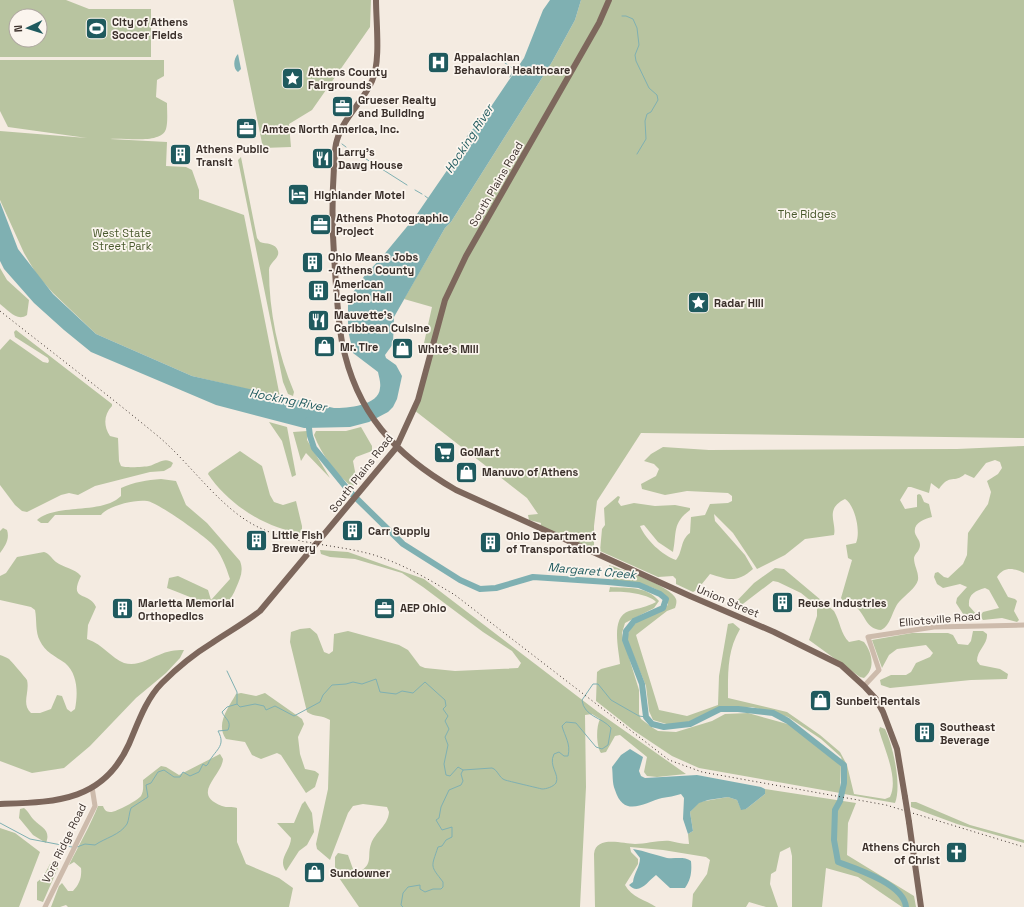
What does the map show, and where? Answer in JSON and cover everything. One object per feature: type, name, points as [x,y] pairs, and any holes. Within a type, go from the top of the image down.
[{"type":"main road","name":"Union Street","points":[[376,0],[375,73],[367,90],[345,123],[338,137],[333,182],[333,230],[340,325],[347,361],[360,395],[382,431],[396,448],[432,476],[456,490],[800,644],[841,665],[876,699],[898,749],[921,907]]},
{"type":"main road","name":"South Plains Road","points":[[0,804],[52,802],[79,795],[103,779],[122,757],[146,706],[161,684],[197,653],[246,622],[260,610],[396,448],[418,400],[448,290],[599,23],[609,0]]},
{"type":"street","name":"Elliotsville Road","points":[[864,686],[879,670],[868,637],[934,627],[1024,625]]},
{"type":"street","name":"Vore Ridge Road","points":[[45,907],[95,806],[92,787]]},
{"type":"green space","name":"City of Athens Soccer Fields","points":[[0,0],[66,0],[89,9],[151,9],[151,57],[0,57]]},
{"type":"green space","name":"Athens County Fairgrounds","points":[[233,0],[371,0],[370,27],[312,110],[289,124],[291,147],[263,148]]},
{"type":"green space","name":"The Ridges","points":[[581,0],[1024,0],[1024,438],[641,433],[597,501],[594,526],[594,552],[540,528],[541,523],[529,520],[528,515],[538,514],[527,498],[414,410],[431,345],[424,343],[432,307],[404,299],[445,228],[451,222],[552,62],[575,20]]},
{"type":"green space","name":"West State Street Park","points":[[0,60],[164,60],[164,76],[157,80],[156,97],[167,103],[167,126],[163,134],[150,139],[110,139],[167,142],[166,166],[186,167],[192,170],[199,190],[199,199],[244,215],[280,397],[192,376],[96,334],[53,293],[37,275],[24,253],[0,200],[0,131],[87,138],[8,127],[0,111]]},
{"type":"green space","points":[[241,157],[257,238],[260,242],[275,246],[278,251],[277,256],[269,267],[269,285],[279,348],[294,392],[293,396],[288,394],[283,382],[238,160]]},
{"type":"green space","points":[[0,268],[7,280],[29,300],[27,315],[23,317],[16,316],[0,304]]},
{"type":"green space","points":[[16,330],[112,404],[107,413],[105,424],[110,436],[118,438],[119,461],[121,466],[147,466],[167,460],[173,463],[171,467],[164,471],[150,472],[95,486],[78,495],[69,493],[61,495],[27,512],[22,511],[15,505],[0,485],[0,350],[10,339],[43,362],[48,363],[49,361],[48,358],[15,337],[14,332]]},
{"type":"green space","points":[[269,422],[287,427],[296,475],[292,477],[282,441]]},
{"type":"green space","points":[[361,427],[372,446],[372,451],[356,457],[353,461],[357,482],[352,487],[330,464],[314,435],[316,431],[346,431]]},
{"type":"green space","points":[[307,431],[307,440],[330,478],[306,453],[301,461],[293,432]]},
{"type":"green space","points":[[1024,446],[1024,573],[1009,569],[1000,573],[997,577],[1008,597],[1017,601],[1014,611],[1019,620],[1017,622],[1002,618],[983,620],[980,616],[983,612],[999,608],[989,590],[985,588],[978,590],[971,596],[969,606],[977,615],[974,620],[967,620],[956,603],[957,598],[967,587],[960,584],[943,588],[937,584],[934,577],[935,573],[938,572],[944,577],[948,578],[963,564],[967,555],[968,533],[988,504],[991,492],[987,481],[998,474],[1002,468],[1000,462],[995,460],[986,463],[974,478],[965,474],[961,477],[946,481],[939,489],[931,483],[929,493],[908,487],[900,500],[905,509],[917,507],[917,495],[919,494],[924,502],[929,504],[932,517],[917,524],[915,530],[920,545],[914,558],[918,577],[917,583],[899,602],[887,625],[881,630],[869,625],[857,608],[844,602],[841,598],[852,560],[848,558],[846,545],[856,543],[858,532],[852,507],[845,499],[835,507],[833,512],[834,535],[805,539],[785,555],[757,569],[733,533],[714,514],[715,521],[745,555],[753,569],[742,577],[733,579],[722,578],[710,574],[697,590],[693,592],[676,584],[676,579],[673,576],[658,577],[600,551],[602,529],[605,525],[604,508],[618,496],[620,497],[618,502],[621,506],[634,503],[655,506],[675,505],[690,508],[690,510],[680,519],[676,529],[673,552],[658,542],[644,525],[640,526],[646,537],[655,546],[665,555],[676,560],[685,539],[690,533],[691,517],[705,515],[710,504],[728,503],[732,501],[732,496],[728,493],[687,491],[665,495],[642,489],[641,484],[656,476],[659,469],[654,464],[644,461],[651,454],[663,447],[709,450],[957,449]]},
{"type":"green space","points":[[240,451],[262,466],[270,495],[274,502],[283,505],[296,501],[302,526],[302,533],[288,531],[249,513],[237,505],[216,485],[208,474],[209,472]]},
{"type":"green space","points":[[161,479],[176,481],[186,505],[207,523],[240,561],[242,572],[239,581],[234,593],[221,607],[206,607],[199,601],[167,588],[169,578],[178,576],[208,590],[211,600],[230,579],[220,555],[211,543],[180,519],[152,503],[147,501],[129,502],[115,506],[101,515],[55,515],[48,523],[41,523],[37,520],[45,515],[55,512],[103,505],[113,502],[121,496],[121,488],[131,484]]},
{"type":"green space","points":[[3,528],[7,530],[8,536],[0,553],[0,531]]},
{"type":"green space","points":[[320,550],[348,552],[424,579],[598,712],[686,774],[657,777],[647,776],[644,772],[647,757],[620,735],[615,736],[606,752],[601,753],[599,750],[597,736],[600,719],[592,714],[585,715],[586,787],[580,907],[359,907],[335,872],[335,857],[338,853],[348,855],[353,869],[362,870],[369,862],[371,844],[375,836],[384,825],[389,812],[387,807],[363,804],[353,806],[348,813],[330,860],[317,849],[316,844],[328,789],[330,720],[307,712],[290,642],[291,632],[310,628],[317,634],[324,652],[329,654],[333,651],[334,634],[348,631],[399,645],[408,650],[420,666],[425,668],[455,671],[518,668],[521,663],[512,651],[483,632],[402,573],[355,559],[330,557],[321,554]]},
{"type":"green space","points":[[44,552],[62,566],[75,571],[81,576],[78,584],[78,593],[93,602],[96,607],[88,625],[87,639],[98,645],[119,661],[129,664],[142,662],[168,652],[184,650],[180,658],[166,673],[136,698],[90,746],[64,768],[32,773],[0,761],[0,655],[9,659],[27,680],[26,702],[31,713],[40,713],[51,709],[57,695],[62,696],[67,709],[71,712],[75,709],[77,697],[76,684],[75,678],[65,663],[47,651],[42,645],[37,634],[35,610],[31,607],[0,600],[0,576],[6,573],[17,557]]},
{"type":"green space","points":[[609,565],[656,584],[672,594],[676,599],[675,608],[667,611],[636,635],[659,710],[687,716],[718,705],[719,676],[728,624],[733,623],[740,629],[730,654],[728,671],[728,698],[787,712],[820,735],[840,752],[847,765],[854,794],[885,799],[890,797],[893,781],[890,764],[879,730],[880,727],[885,729],[894,755],[896,766],[898,787],[895,803],[844,794],[844,769],[841,757],[821,739],[788,717],[752,707],[719,709],[694,721],[670,725],[653,720],[649,711],[646,686],[628,642],[628,635],[635,624],[641,619],[668,605],[666,598],[661,592],[654,588],[613,581],[613,578],[630,580],[623,573],[610,569]]},
{"type":"green space","points":[[775,568],[784,569],[834,611],[844,636],[849,642],[859,640],[864,642],[872,660],[870,670],[864,678],[860,677],[809,640],[817,616],[817,606],[801,593],[773,581],[735,610],[732,606],[754,583]]},
{"type":"green space","points":[[610,587],[643,590],[654,596],[659,601],[654,608],[625,623],[622,633],[639,690],[639,714],[641,719],[658,731],[676,732],[712,721],[725,714],[748,713],[791,725],[841,763],[840,793],[699,768],[672,756],[633,730],[596,701],[597,672],[601,669],[620,664],[617,643],[619,620],[623,614],[629,611],[656,602],[647,596],[627,592],[609,592]]},
{"type":"green space","points":[[973,631],[983,631],[987,634],[986,641],[977,657],[977,661],[980,665],[1000,669],[1008,674],[1007,679],[971,680],[890,688],[881,685],[880,680],[891,675],[906,675],[911,672],[916,663],[930,657],[933,653],[926,645],[897,649],[889,655],[882,668],[872,640],[912,633],[948,633],[953,635],[958,644],[968,645],[971,641]]},
{"type":"green space","points":[[241,693],[256,696],[265,693],[302,719],[304,724],[298,737],[300,754],[305,769],[315,771],[319,774],[315,787],[306,793],[281,755],[277,753],[261,759],[252,755],[245,742],[226,739],[223,733],[222,722],[236,694]]},
{"type":"green space","points":[[220,754],[223,759],[218,772],[210,784],[208,790],[209,796],[213,801],[222,806],[237,808],[237,842],[246,864],[279,878],[293,888],[289,907],[68,907],[66,905],[51,907],[59,886],[62,883],[68,891],[73,891],[78,883],[81,875],[81,868],[74,862],[69,865],[98,806],[103,806],[106,811],[113,812],[136,800],[142,794],[143,780],[161,766],[166,767],[179,775]]},
{"type":"green space","points":[[765,789],[856,803],[848,823],[847,855],[914,896],[916,907],[902,907],[858,877],[826,868],[822,907],[792,907],[792,856],[790,847],[780,852],[776,871],[771,874],[770,884],[778,907],[766,907],[749,902],[746,907],[692,907],[693,894],[707,874],[710,860],[706,857],[663,850],[630,847],[631,852],[638,859],[638,864],[625,885],[631,893],[656,907],[595,907],[594,854],[596,848],[600,844],[605,842],[635,844],[670,841],[689,844],[688,834],[693,831],[690,812],[699,802],[728,797],[737,800],[741,809],[746,809],[765,794]]},
{"type":"green space","points":[[305,801],[312,813],[314,832],[307,845],[299,851],[286,871],[283,862],[291,838],[277,823],[294,823],[302,804]]},
{"type":"green space","points":[[911,802],[916,802],[970,825],[1024,840],[1024,843],[957,824],[911,807]]},
{"type":"green space","points":[[24,808],[47,832],[46,843],[33,835],[19,818],[20,809]]},
{"type":"green space","points":[[0,828],[15,833],[40,852],[19,907],[0,907]]},
{"type":"green space","points":[[50,864],[55,864],[58,868],[43,902],[37,900],[37,882],[43,877]]},
{"type":"water","name":"Hocking River","points":[[550,0],[581,0],[575,20],[552,62],[451,222],[445,228],[394,317],[393,344],[385,355],[386,358],[396,365],[402,376],[397,399],[393,407],[388,412],[369,422],[350,427],[304,428],[216,405],[91,352],[34,303],[4,269],[0,261],[0,202],[18,249],[53,294],[96,334],[192,376],[334,408],[362,405],[374,399],[378,394],[380,386],[379,378],[378,372],[353,353],[348,330],[348,303],[365,275],[415,217],[450,166],[470,131],[477,126],[524,58],[543,10]]},
{"type":"water","points":[[238,54],[241,69],[238,72],[235,69],[234,64],[235,58]]},
{"type":"water","points":[[630,749],[643,757],[639,771],[641,776],[645,778],[697,775],[761,787],[765,789],[765,794],[746,809],[741,810],[737,800],[728,797],[699,803],[690,812],[693,831],[688,834],[683,819],[684,798],[681,794],[636,806],[624,804],[619,799],[613,784],[612,767],[621,755]]},
{"type":"water","points":[[633,849],[667,858],[682,858],[691,861],[691,875],[685,888],[670,888],[656,875],[640,888],[636,889],[629,885],[633,882],[640,858]]},
{"type":"waterway","points":[[622,16],[633,19],[637,28],[639,45],[635,55],[636,61],[649,88],[657,95],[658,100],[651,112],[647,114],[645,121],[646,139],[637,154]]},
{"type":"waterway","points":[[505,63],[514,69],[510,77]]},
{"type":"waterway","points":[[342,144],[346,147]]},
{"type":"waterway","points":[[352,150],[407,185]]},
{"type":"waterway","points":[[415,190],[422,194]]},
{"type":"waterway","points":[[425,196],[429,199]]},
{"type":"waterway","name":"Margaret Creek","points":[[308,420],[310,436],[314,448],[349,491],[403,544],[460,580],[480,589],[496,588],[533,577],[608,582],[639,585],[660,594],[666,599],[663,608],[634,621],[626,631],[625,640],[642,684],[646,717],[652,724],[664,727],[690,724],[720,709],[738,709],[773,713],[788,721],[844,765],[844,783],[840,801],[835,810],[834,840],[838,862],[867,873],[889,884],[903,899],[906,907]]},
{"type":"waterway","points":[[227,671],[237,692],[237,704]]},
{"type":"waterway","points":[[77,847],[85,844],[95,845],[124,828],[128,822],[131,808],[148,797],[146,785],[151,783],[158,772],[164,770],[174,777],[180,777],[183,772],[190,776],[199,772],[203,764],[206,766],[219,748],[221,741],[218,731],[228,730],[229,722],[222,712],[227,707],[237,704],[240,707],[255,704],[264,706],[266,710],[275,706],[294,716],[320,702],[323,695],[332,685],[353,682],[362,684],[376,679],[380,692],[396,694],[402,691],[413,693],[425,682],[445,700],[446,706],[443,709],[448,716],[445,721],[449,729],[445,737],[448,745],[444,764],[446,775],[450,776],[458,767],[463,770]]},
{"type":"waterway","points":[[403,907],[401,905],[403,893],[408,887],[420,885],[420,889],[425,892],[433,889],[441,889],[443,887],[443,882],[434,869],[433,863],[438,847],[442,846],[446,840],[452,837],[452,827],[442,830],[436,820],[439,818],[441,807],[449,790],[461,785],[463,781],[461,774],[463,770],[492,768],[496,770],[501,778],[505,780],[542,789],[553,786],[557,780],[552,762],[554,754],[559,752],[564,756],[568,756],[569,752],[562,726],[566,722],[576,723],[596,747],[602,749],[608,745],[611,728],[586,710],[583,706],[582,700],[593,684],[598,684],[611,700],[639,716],[646,717]]},
{"type":"waterway","points":[[0,823],[30,839],[72,847]]},
{"type":"railway","points":[[0,311],[159,437],[220,499],[246,520],[260,528],[288,538],[360,551],[374,555],[406,568],[436,584],[455,595],[669,760],[702,772],[886,805],[1024,847]]},
{"type":"place","name":"City of Athens Soccer Fields","points":[[96,28]]},
{"type":"place","name":"Appalachian Behavioral Healthcare","points":[[439,63]]},
{"type":"place","name":"Athens County Fairgrounds","points":[[292,78]]},
{"type":"place","name":"Grueser Realty and Building","points":[[343,106]]},
{"type":"place","name":"Amtec North America, Inc.","points":[[247,129]]},
{"type":"place","name":"Athens Public Transit","points":[[181,155]]},
{"type":"place","name":"Larry's Dawg House","points":[[322,158]]},
{"type":"place","name":"Highlander Motel","points":[[299,195]]},
{"type":"place","name":"Athens Photographic Project","points":[[320,224]]},
{"type":"place","name":"Ohio Means Jobs - Athens County","points":[[313,263]]},
{"type":"place","name":"American Legion Hall","points":[[318,290]]},
{"type":"place","name":"Radar Hill","points":[[699,303]]},
{"type":"place","name":"Mauvette's Caribbean Cuisine","points":[[319,321]]},
{"type":"place","name":"Mr. Tire","points":[[324,347]]},
{"type":"place","name":"White's Mill","points":[[402,349]]},
{"type":"place","name":"GoMart","points":[[445,452]]},
{"type":"place","name":"Manuvo of Athens","points":[[467,472]]},
{"type":"place","name":"Carr Supply","points":[[352,531]]},
{"type":"place","name":"Little Fish Brewery","points":[[256,541]]},
{"type":"place","name":"Ohio Department of Transportation","points":[[491,542]]},
{"type":"place","name":"Reuse Industries","points":[[783,603]]},
{"type":"place","name":"AEP Ohio","points":[[385,608]]},
{"type":"place","name":"Marietta Memorial Orthopedics","points":[[122,609]]},
{"type":"place","name":"Sunbelt Rentals","points":[[821,701]]},
{"type":"place","name":"Southeast Beverage","points":[[924,733]]},
{"type":"place","name":"Athens Church of Christ","points":[[956,853]]},
{"type":"place","name":"Sundowner","points":[[314,873]]}]
